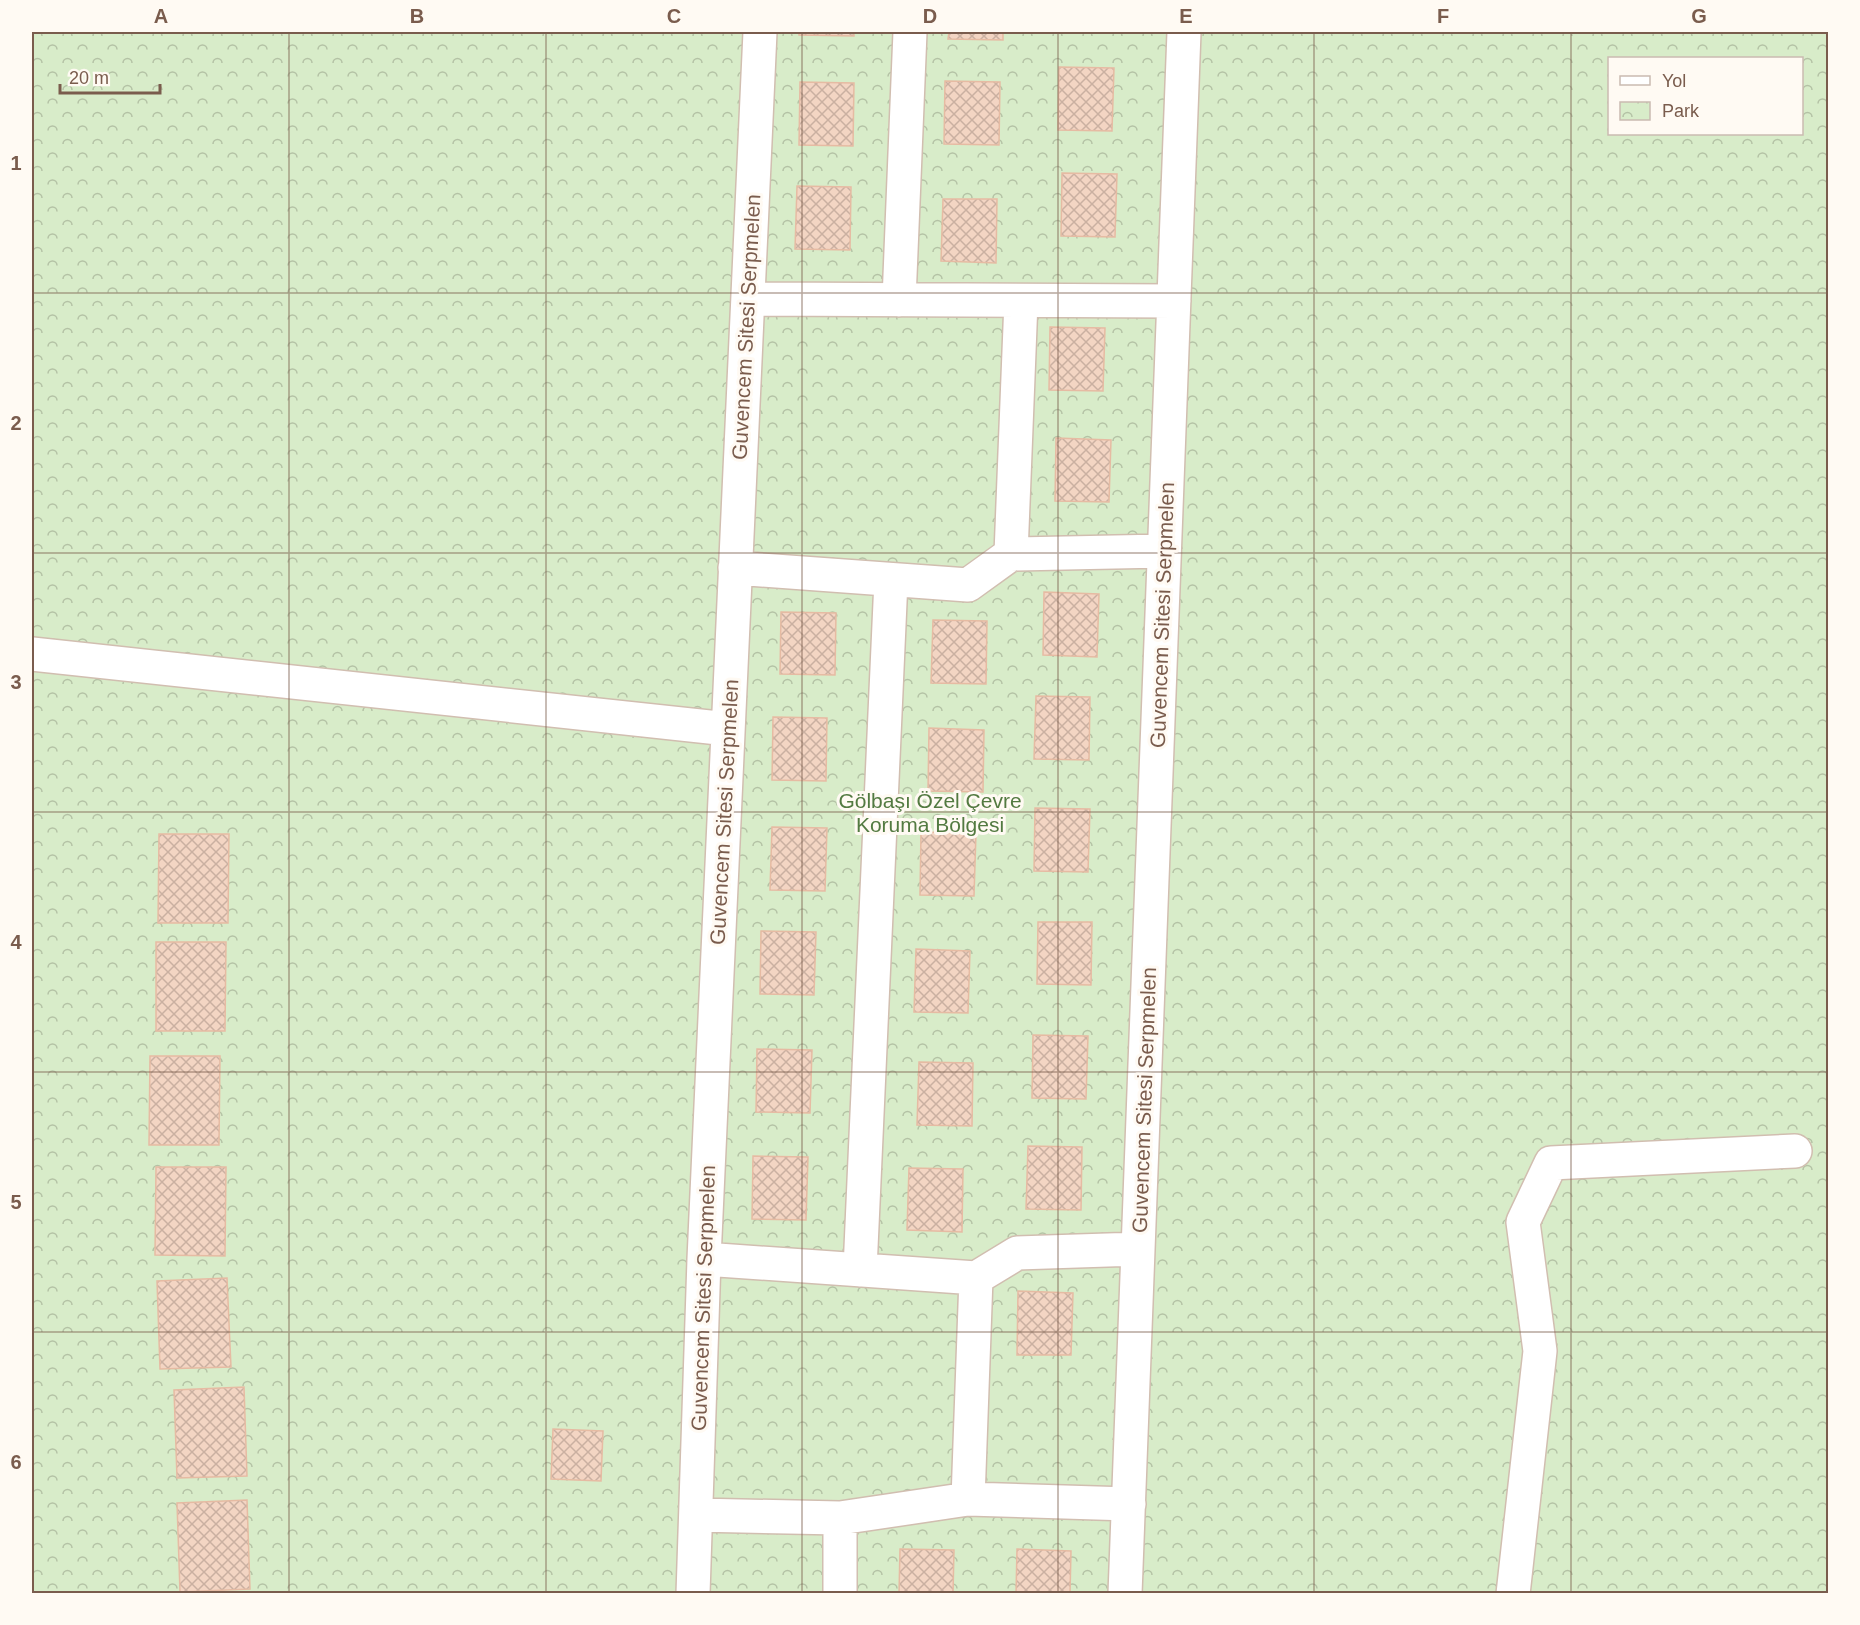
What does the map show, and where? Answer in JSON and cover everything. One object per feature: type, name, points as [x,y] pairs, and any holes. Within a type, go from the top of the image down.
[{"type":"street","name":"Guvencem Sitesi Serpmelen","points":[[693,1593],[704,1259],[760,32]]},
{"type":"street","points":[[899,300],[910,32]]},
{"type":"street","name":"Guvencem Sitesi Serpmelen","points":[[1125,1593],[1184,32]]},
{"type":"street","points":[[748,299],[1174,302]]},
{"type":"street","points":[[1011,554],[1021,301]]},
{"type":"street","points":[[735,568],[968,585],[1011,554],[1164,551]]},
{"type":"street","points":[[860,1270],[891,580]]},
{"type":"street","points":[[32,654],[728,729]]},
{"type":"street","points":[[1513,1593],[1540,1351],[1524,1222],[1551,1163],[1795,1151]]},
{"type":"street","points":[[704,1259],[976,1278],[1017,1253],[1138,1249]]},
{"type":"street","points":[[968,1499],[976,1278]]},
{"type":"street","points":[[696,1515],[840,1518],[968,1499],[1129,1504]]},
{"type":"street","points":[[840,1518],[840,1593]]},
{"type":"green space","name":"Gölbaşı Özel Çevre Koruma Bölgesi","points":[[32,32],[1828,32],[1828,1593],[32,1593]]},
{"type":"building","points":[[799,32],[854,32],[854,36],[799,35]]},
{"type":"building","points":[[949,32],[1003,32],[1003,40],[948,39]]},
{"type":"building","points":[[1059,67],[1114,68],[1112,131],[1058,130]]},
{"type":"building","points":[[945,81],[1000,82],[999,145],[944,144]]},
{"type":"building","points":[[800,82],[854,83],[853,146],[799,145]]},
{"type":"building","points":[[1062,173],[1117,174],[1115,237],[1061,236]]},
{"type":"building","points":[[797,186],[851,187],[850,250],[795,249]]},
{"type":"building","points":[[943,199],[997,199],[996,263],[941,261]]},
{"type":"building","points":[[1050,327],[1105,328],[1103,391],[1049,390]]},
{"type":"building","points":[[1056,438],[1111,440],[1109,502],[1055,501]]},
{"type":"building","points":[[1044,592],[1099,594],[1097,657],[1043,655]]},
{"type":"building","points":[[781,612],[836,613],[835,675],[780,674]]},
{"type":"building","points":[[933,620],[987,621],[986,684],[931,683]]},
{"type":"building","points":[[1036,696],[1090,697],[1089,760],[1034,759]]},
{"type":"building","points":[[773,717],[827,718],[826,781],[772,780]]},
{"type":"building","points":[[929,728],[984,730],[983,792],[928,791]]},
{"type":"building","points":[[1035,808],[1090,809],[1088,872],[1034,871]]},
{"type":"building","points":[[772,827],[827,828],[825,891],[770,890]]},
{"type":"building","points":[[921,832],[976,833],[974,896],[920,895]]},
{"type":"building","points":[[159,834],[229,834],[228,923],[158,923]]},
{"type":"building","points":[[1038,922],[1092,922],[1091,985],[1037,984]]},
{"type":"building","points":[[761,931],[816,932],[814,995],[760,994]]},
{"type":"building","points":[[156,942],[226,942],[225,1031],[156,1031]]},
{"type":"building","points":[[916,949],[970,951],[968,1013],[914,1012]]},
{"type":"building","points":[[1033,1035],[1088,1036],[1086,1099],[1032,1098]]},
{"type":"building","points":[[757,1049],[812,1050],[810,1113],[756,1112]]},
{"type":"building","points":[[150,1056],[220,1056],[219,1145],[149,1145]]},
{"type":"building","points":[[919,1062],[973,1063],[972,1126],[917,1125]]},
{"type":"building","points":[[1028,1146],[1082,1147],[1081,1210],[1026,1209]]},
{"type":"building","points":[[753,1156],[808,1157],[806,1220],[752,1219]]},
{"type":"building","points":[[156,1167],[226,1167],[225,1256],[155,1255]]},
{"type":"building","points":[[909,1168],[963,1169],[962,1232],[907,1230]]},
{"type":"building","points":[[227,1278],[231,1367],[160,1369],[157,1281]]},
{"type":"building","points":[[1018,1291],[1073,1293],[1071,1355],[1017,1355]]},
{"type":"building","points":[[244,1387],[247,1476],[177,1478],[174,1390]]},
{"type":"building","points":[[553,1429],[603,1431],[601,1481],[551,1479]]},
{"type":"building","points":[[247,1500],[250,1589],[180,1592],[177,1503]]},
{"type":"building","points":[[900,1549],[954,1550],[953,1594],[899,1594]]},
{"type":"building","points":[[1017,1549],[1071,1551],[1070,1594],[1016,1594]]}]
